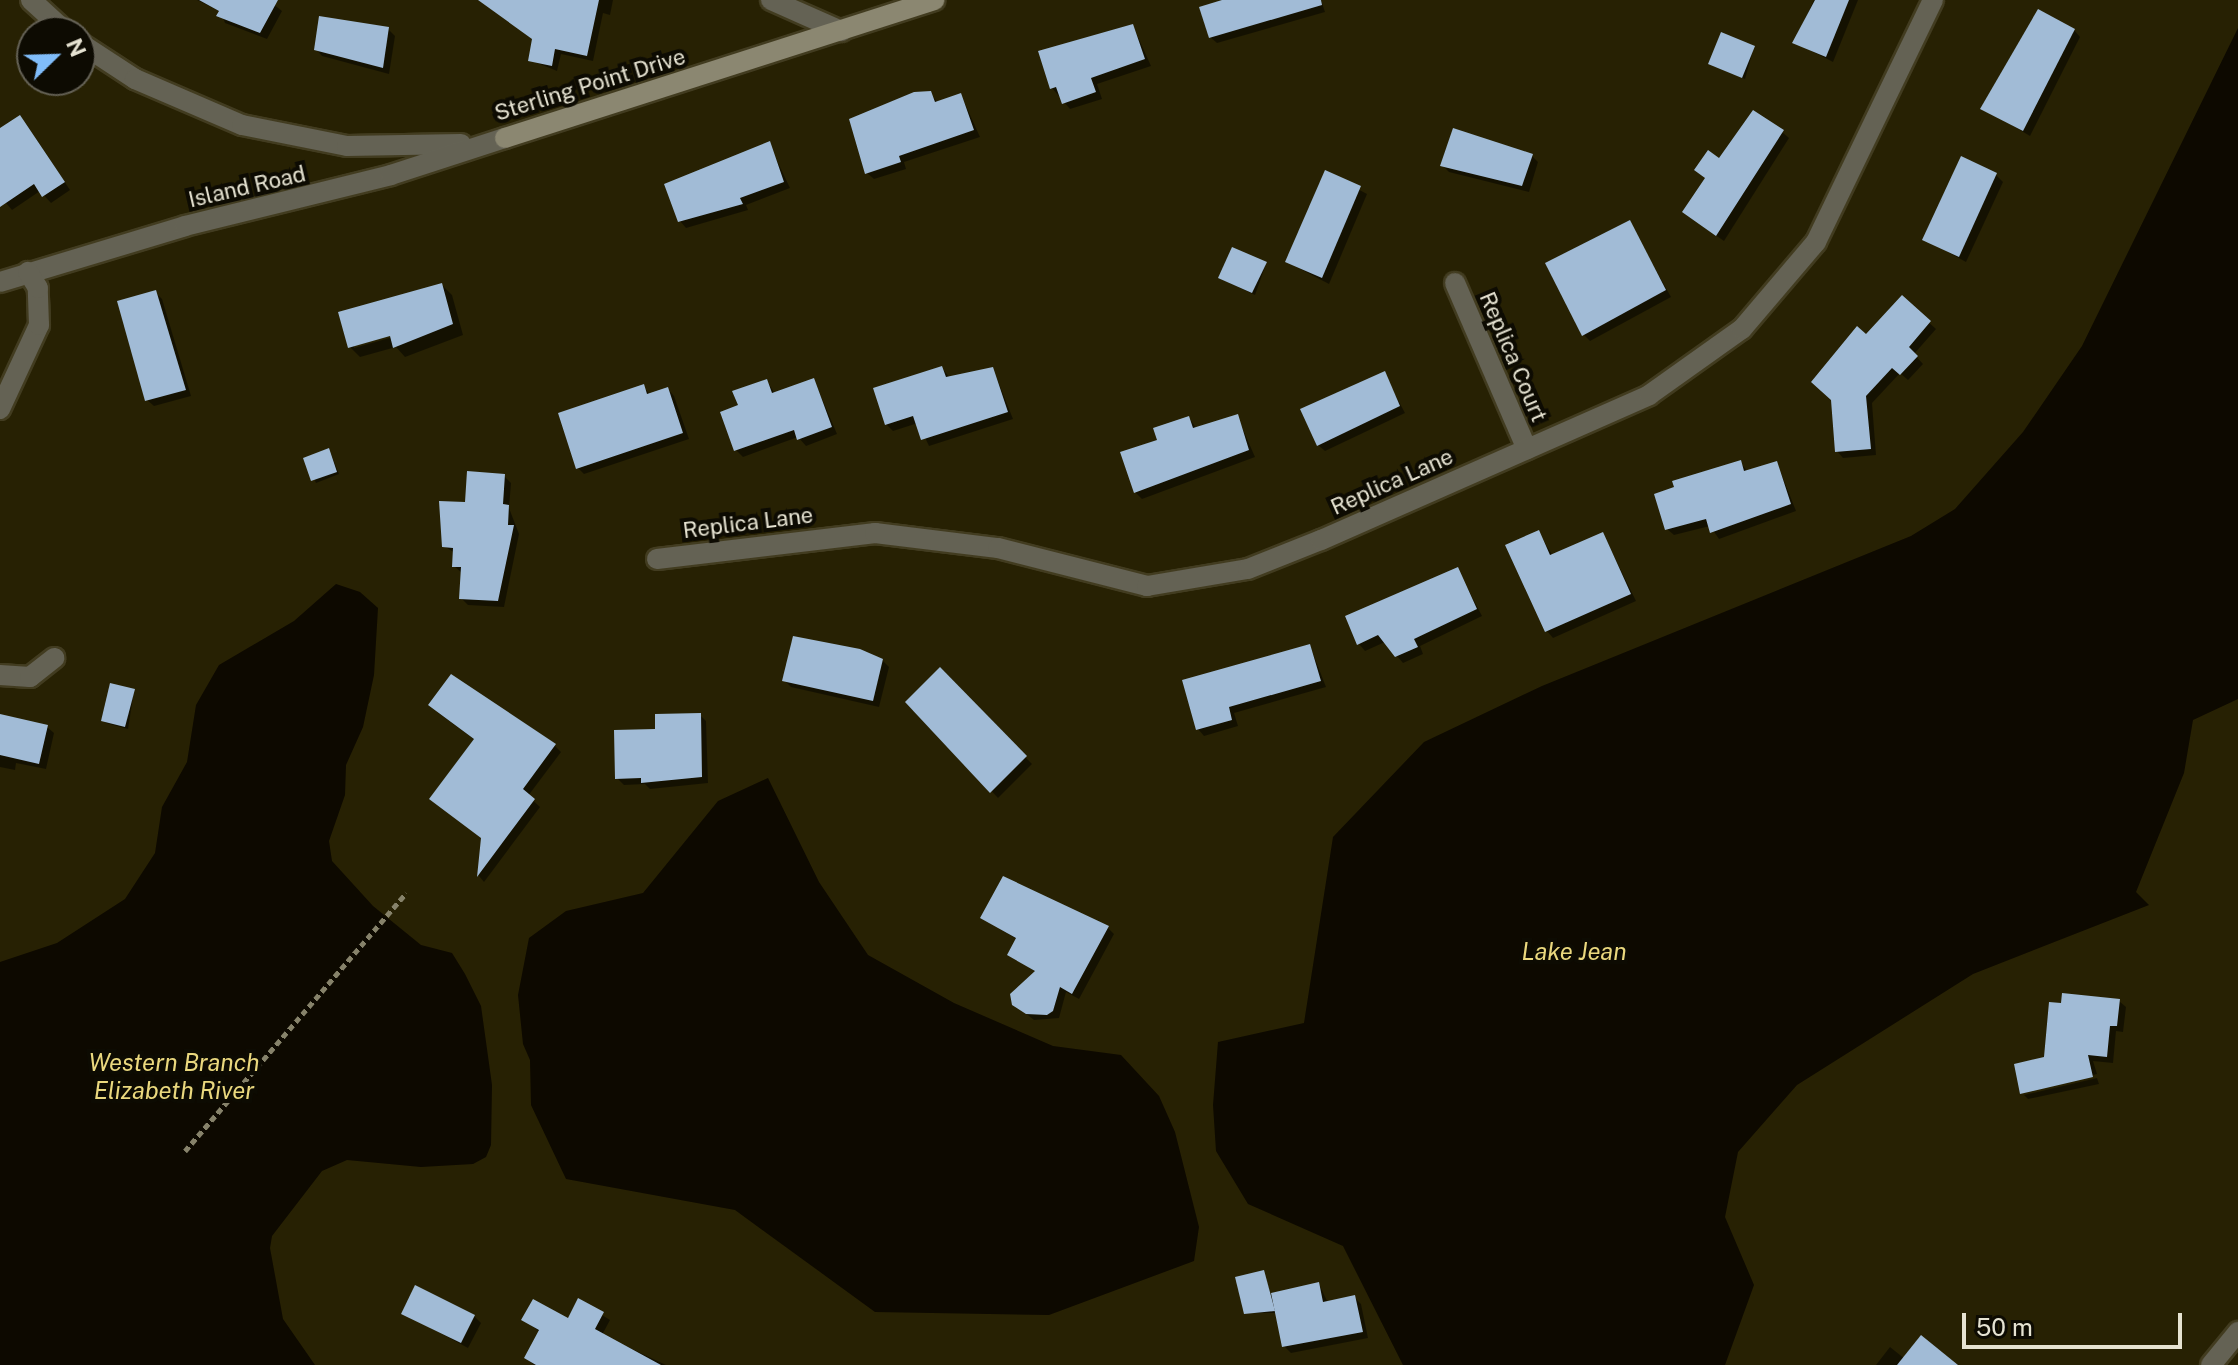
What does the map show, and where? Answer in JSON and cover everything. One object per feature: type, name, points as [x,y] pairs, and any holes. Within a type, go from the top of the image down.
[{"type":"street","points":[[31,0],[48,16]]},
{"type":"street","points":[[771,0],[841,31]]},
{"type":"street","name":"Sterling Point Drive","points":[[96,53],[135,79],[197,108],[288,137],[396,148],[505,138],[934,0]]},
{"type":"street","name":"Replica Lane","points":[[657,559],[875,533],[998,548],[1147,586],[1193,581],[1248,569],[1306,546],[1619,410],[1698,365],[1781,288],[1816,242],[1933,0]]},
{"type":"street","name":"Island Road","points":[[0,282],[185,226],[304,200],[505,138]]},
{"type":"street","points":[[0,409],[39,325],[40,297],[28,272]]},
{"type":"street","name":"Replica Court","points":[[1455,283],[1527,449]]},
{"type":"street","points":[[0,675],[30,677],[54,658]]},
{"type":"street","points":[[2211,1365],[2238,1332]]},
{"type":"path","points":[[185,1151],[406,893]]},
{"type":"water","name":"Lake Jean","points":[[2238,28],[2238,699],[2193,720],[2184,773],[2136,892],[2149,905],[1973,974],[1797,1085],[1738,1152],[1725,1217],[1754,1285],[1725,1365],[1403,1365],[1343,1246],[1248,1204],[1216,1151],[1213,1105],[1218,1042],[1304,1023],[1333,837],[1424,742],[1542,686],[1911,536],[1955,509],[2023,432],[2082,346]]},
{"type":"water","name":"Western Branch Elizabeth River","points":[[336,584],[360,592],[378,608],[374,675],[363,727],[346,765],[345,795],[329,841],[332,861],[373,906],[421,945],[452,953],[465,974],[481,1006],[492,1085],[491,1145],[486,1157],[473,1164],[421,1167],[347,1160],[322,1171],[272,1236],[270,1248],[283,1319],[315,1365],[0,1365],[0,962],[57,943],[125,899],[155,853],[162,807],[187,762],[196,705],[219,665],[294,621]]},
{"type":"water","points":[[768,778],[819,882],[868,955],[954,1003],[1053,1046],[1121,1055],[1159,1096],[1175,1132],[1199,1227],[1194,1261],[1049,1315],[875,1312],[735,1210],[566,1179],[531,1105],[530,1060],[523,1044],[518,995],[529,938],[566,911],[643,893],[718,801]]},
{"type":"building","points":[[199,0],[278,0],[260,33],[216,16],[219,11]]},
{"type":"building","points":[[478,0],[599,0],[587,56],[555,49],[552,66],[528,61],[532,39]]},
{"type":"building","points":[[1222,0],[1321,0],[1322,5],[1209,38],[1199,7]]},
{"type":"building","points":[[1815,0],[1849,0],[1826,57],[1792,43]]},
{"type":"building","points":[[2038,9],[2075,29],[2023,131],[1980,109]]},
{"type":"building","points":[[319,16],[389,27],[383,68],[314,50]]},
{"type":"building","points":[[1133,24],[1145,59],[1091,78],[1096,92],[1062,104],[1056,87],[1050,89],[1038,51]]},
{"type":"building","points":[[1721,32],[1755,46],[1742,78],[1708,64]]},
{"type":"building","points":[[931,91],[935,102],[961,93],[974,130],[899,156],[901,162],[865,174],[849,119],[914,92]]},
{"type":"building","points":[[1753,110],[1784,130],[1716,236],[1682,212],[1705,178],[1694,170],[1708,150],[1719,158]]},
{"type":"building","points":[[20,115],[65,182],[42,197],[34,184],[0,207],[0,128]]},
{"type":"building","points":[[1453,128],[1533,154],[1522,186],[1440,166]]},
{"type":"building","points":[[770,141],[784,182],[740,198],[743,204],[678,222],[664,184]]},
{"type":"building","points":[[1961,156],[1997,173],[1959,257],[1922,240]]},
{"type":"building","points":[[1325,170],[1361,186],[1322,278],[1285,262]]},
{"type":"building","points":[[1630,220],[1666,290],[1582,336],[1545,263]]},
{"type":"building","points":[[1232,247],[1267,262],[1252,293],[1218,278]]},
{"type":"building","points":[[442,283],[453,324],[393,348],[390,336],[348,348],[338,312]]},
{"type":"building","points":[[156,290],[186,390],[145,401],[117,301]]},
{"type":"building","points":[[1902,295],[1931,321],[1909,347],[1918,356],[1900,375],[1892,368],[1866,396],[1871,449],[1835,452],[1831,400],[1811,382],[1857,326],[1866,334]]},
{"type":"building","points":[[942,366],[946,377],[993,367],[1008,412],[921,440],[913,416],[885,425],[873,388]]},
{"type":"building","points":[[1385,371],[1400,406],[1317,446],[1300,409]]},
{"type":"building","points":[[814,378],[832,427],[797,440],[794,430],[734,451],[720,412],[738,405],[732,391],[767,379],[772,393]]},
{"type":"building","points":[[644,384],[647,394],[668,387],[683,433],[576,469],[558,413]]},
{"type":"building","points":[[1238,414],[1249,450],[1134,493],[1120,452],[1157,440],[1153,428],[1189,416],[1193,428]]},
{"type":"building","points":[[329,448],[337,472],[311,481],[303,458]]},
{"type":"building","points":[[1741,460],[1744,471],[1777,461],[1791,504],[1710,533],[1706,519],[1665,530],[1654,494],[1674,487],[1672,481]]},
{"type":"building","points":[[467,471],[505,474],[503,504],[509,505],[508,525],[514,525],[498,601],[459,599],[461,567],[452,567],[453,548],[442,547],[439,501],[465,502]]},
{"type":"building","points":[[1539,530],[1550,555],[1603,532],[1631,594],[1545,632],[1505,545]]},
{"type":"building","points":[[1458,567],[1477,609],[1414,639],[1418,647],[1395,657],[1378,635],[1357,645],[1345,616]]},
{"type":"building","points":[[793,636],[860,649],[883,659],[873,701],[782,681]]},
{"type":"building","points":[[1310,644],[1321,681],[1229,707],[1232,720],[1196,730],[1182,680]]},
{"type":"building","points":[[940,667],[1027,756],[990,793],[905,702]]},
{"type":"building","points":[[451,674],[556,744],[523,789],[535,799],[477,877],[481,838],[429,799],[474,739],[428,705]]},
{"type":"building","points":[[110,683],[135,689],[125,727],[101,721]]},
{"type":"building","points":[[701,713],[702,777],[641,783],[641,778],[615,779],[614,730],[655,729],[655,714]]},
{"type":"building","points":[[0,714],[48,725],[39,764],[0,755]]},
{"type":"building","points":[[1003,876],[1109,926],[1072,994],[1060,987],[1053,1011],[1047,1015],[1026,1014],[1012,1005],[1010,994],[1035,971],[1007,955],[1016,938],[980,918]]},
{"type":"building","points":[[2062,993],[2120,999],[2117,1026],[2110,1026],[2107,1057],[2088,1055],[2093,1077],[2020,1094],[2014,1064],[2044,1057],[2049,1002],[2061,1003]]},
{"type":"building","points":[[1264,1270],[1275,1311],[1244,1314],[1235,1277]]},
{"type":"building","points":[[1319,1282],[1323,1302],[1355,1295],[1363,1332],[1282,1347],[1271,1293]]},
{"type":"building","points":[[415,1285],[475,1315],[461,1343],[401,1314]]},
{"type":"building","points":[[578,1298],[604,1312],[595,1329],[661,1365],[536,1365],[524,1358],[539,1330],[521,1320],[533,1299],[568,1318]]},
{"type":"building","points":[[1921,1335],[1958,1365],[1897,1365]]}]
